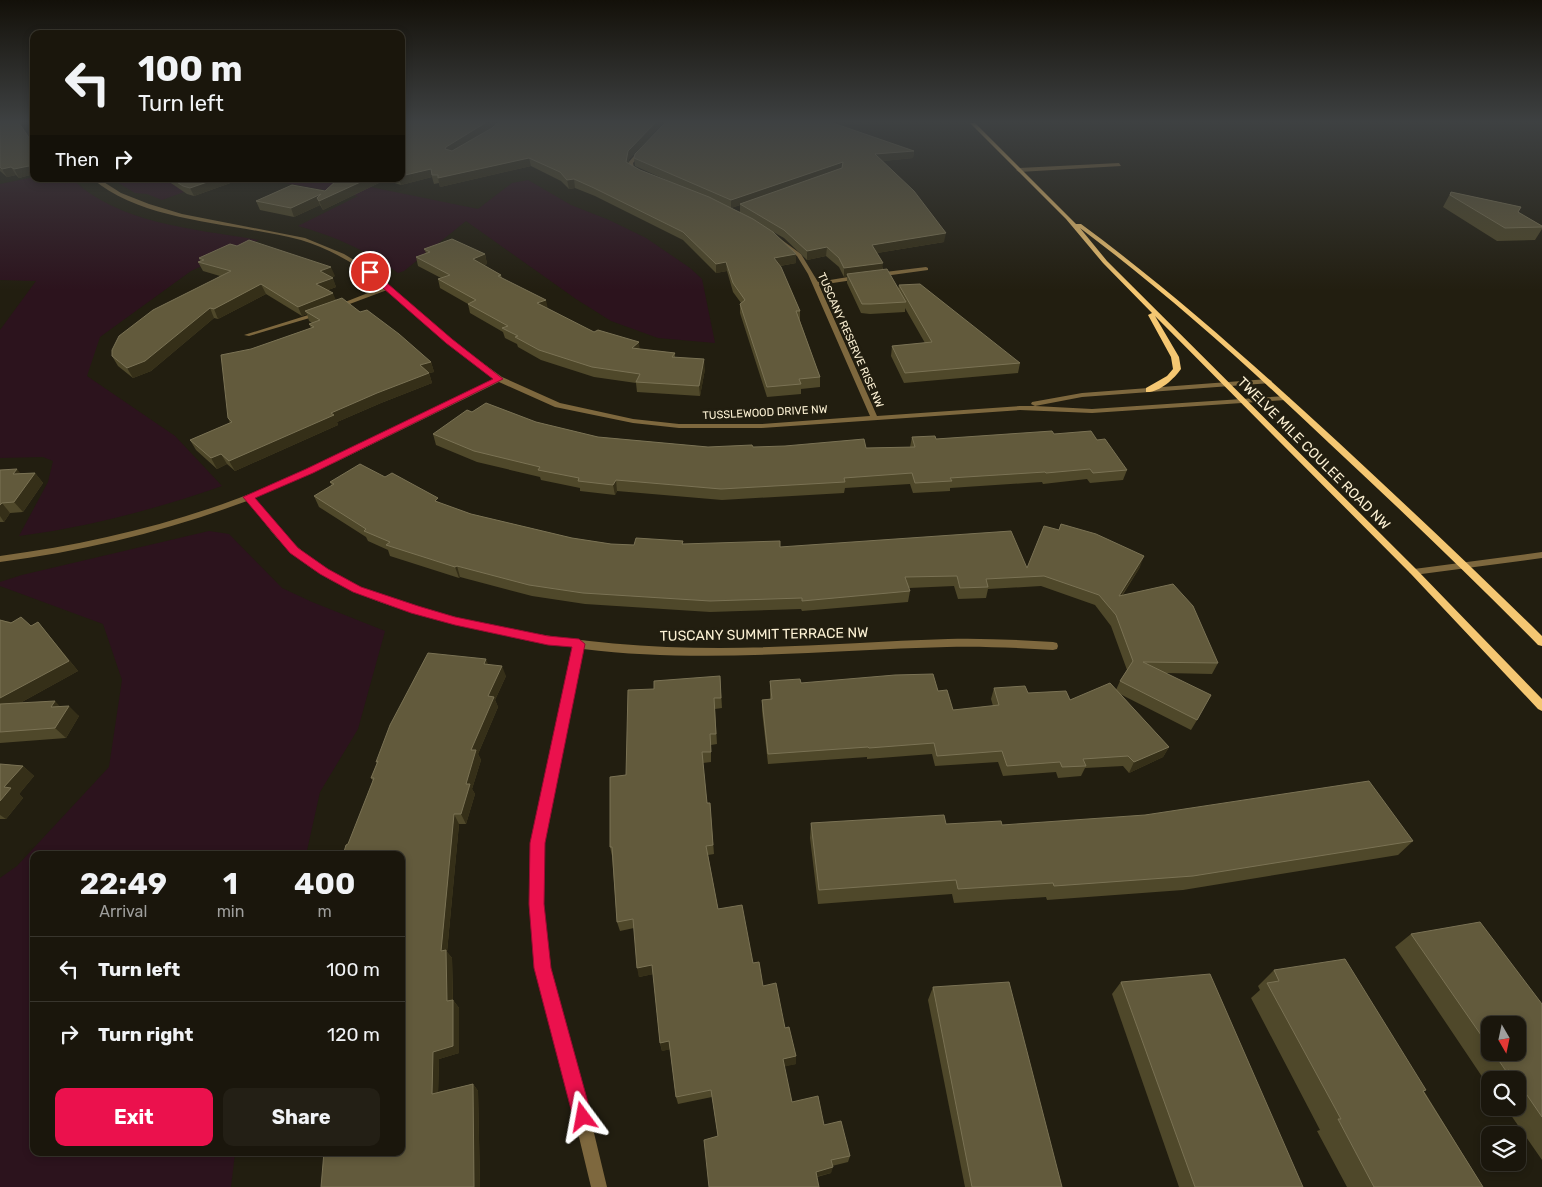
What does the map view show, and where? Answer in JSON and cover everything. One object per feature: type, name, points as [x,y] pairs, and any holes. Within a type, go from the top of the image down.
[{"type":"street","name":"TWELVE MILE COULEE ROAD NW","points":[[1028,178],[1068,218],[1105,262],[1141,299],[1414,572],[1542,706]]},
{"type":"street","name":"TUSSLEWOOD DRIVE NW","points":[[101,182],[119,194],[164,210],[303,239],[342,255],[370,272],[449,341],[499,379],[558,405],[633,421],[678,426],[762,426],[1020,408],[1092,411],[1286,398]]},
{"type":"street","name":"TWELVE MILE COULEE ROAD NW","points":[[1068,218],[1129,261],[1184,306],[1268,381],[1465,565],[1542,642]]},
{"type":"street","name":"TUSCANY RESERVE RISE NW","points":[[768,232],[799,255],[806,264],[874,417]]},
{"type":"street","points":[[873,275],[926,269]]},
{"type":"street","points":[[815,284],[864,276]]},
{"type":"street","points":[[248,335],[296,322],[387,288]]},
{"type":"street","points":[[1141,299],[1173,352],[1176,369],[1170,378],[1149,390]]},
{"type":"street","points":[[0,559],[102,542],[155,528],[248,497],[309,471],[499,379]]},
{"type":"street","name":"TUSSLEWOOD DRIVE NW","points":[[1020,408],[1082,395],[1268,381]]},
{"type":"street","name":"TUSCANY SUMMIT TERRACE NW","points":[[248,497],[294,551],[324,572],[357,590],[415,610],[455,621],[548,640],[688,652],[947,643],[1053,646]]},
{"type":"street","points":[[1414,572],[1542,555]]},
{"type":"street","points":[[579,644],[538,843],[536,904],[542,968],[574,1082],[599,1187]]},
{"type":"shaded area","points":[[27,178],[30,178],[30,182],[76,182],[113,206],[136,216],[185,228],[259,240],[191,271],[100,337],[87,376],[175,436],[222,486],[122,516],[71,528],[19,536],[48,482],[53,461],[43,457],[0,458],[0,330],[36,281],[0,280],[0,184]]},
{"type":"shaded area","points":[[528,180],[571,205],[609,220],[646,238],[690,268],[702,279],[715,343],[658,338],[611,321],[576,299],[466,221],[404,271],[398,273],[350,245],[325,234],[298,226],[358,196],[280,182],[352,182],[478,209],[512,183]]},
{"type":"shaded area","points":[[117,182],[212,182],[162,200],[147,194],[135,193]]},
{"type":"shaded area","points":[[209,531],[229,534],[282,588],[385,631],[358,729],[320,792],[307,851],[31,851],[109,767],[122,680],[103,624],[0,586],[0,582],[22,575]]},
{"type":"shaded area","points":[[30,852],[30,1156],[235,1156],[231,1187],[0,1187],[0,878],[17,866]]},
{"type":"building","points":[[566,178],[661,178],[709,197],[753,219],[773,232],[796,254],[774,258],[781,267],[800,311],[796,311],[820,377],[799,379],[801,384],[767,387],[740,304],[745,300],[733,283],[726,262],[716,264],[683,232],[574,179],[567,180]]},
{"type":"building","points":[[681,178],[795,178],[731,200]]},
{"type":"building","points":[[813,178],[901,178],[914,191],[946,233],[872,245],[883,263],[844,268],[839,258],[827,247],[807,251],[784,230],[740,204]]},
{"type":"building","points":[[177,182],[207,182],[190,188]]},
{"type":"building","points":[[335,182],[360,182],[319,201],[317,198],[321,194],[291,208],[256,201],[292,185],[325,191]]},
{"type":"building","points":[[1451,192],[1521,207],[1518,212],[1542,227],[1505,228],[1450,195]]},
{"type":"building","points":[[452,239],[485,254],[473,259],[501,275],[498,276],[546,300],[537,303],[594,332],[598,330],[639,342],[632,348],[675,353],[672,357],[704,359],[699,386],[636,382],[640,374],[592,367],[539,350],[515,337],[518,336],[502,328],[508,326],[468,304],[476,300],[438,279],[450,275],[416,257],[430,252],[424,249]]},
{"type":"building","points":[[249,240],[331,267],[320,271],[333,278],[316,284],[333,293],[298,307],[261,284],[214,309],[210,308],[145,361],[127,368],[112,356],[112,350],[119,336],[153,310],[231,271],[198,262],[204,260],[199,258],[230,244],[237,246]]},
{"type":"building","points":[[887,269],[906,302],[862,304],[847,274]]},
{"type":"building","points":[[920,284],[1020,363],[905,373],[892,346],[932,342],[899,285]]},
{"type":"building","points":[[342,298],[360,312],[367,310],[399,334],[431,362],[420,365],[429,373],[331,413],[334,415],[229,461],[221,454],[211,458],[190,440],[232,422],[228,418],[221,355],[251,349],[314,327],[309,324],[320,320],[305,311]]},
{"type":"building","points":[[486,403],[536,422],[598,437],[708,447],[785,446],[864,439],[866,448],[915,447],[912,437],[935,436],[936,439],[1052,431],[1054,434],[1091,431],[1097,440],[1105,439],[1127,470],[1093,473],[1090,469],[950,478],[952,481],[915,483],[912,473],[844,478],[845,482],[721,489],[616,480],[613,485],[578,481],[579,478],[538,470],[540,467],[474,451],[433,434],[467,410],[472,412]]},
{"type":"building","points":[[360,464],[385,477],[392,473],[438,498],[435,501],[471,514],[572,538],[611,544],[634,545],[636,538],[683,541],[682,544],[780,541],[780,547],[1011,531],[1027,568],[1044,526],[1059,530],[1061,524],[1096,534],[1144,556],[1119,596],[1173,584],[1193,606],[1218,663],[1143,662],[1211,695],[1197,720],[1120,681],[1133,661],[1116,615],[1099,595],[1044,576],[986,579],[988,587],[960,588],[957,576],[905,577],[910,591],[802,601],[802,598],[710,601],[583,593],[529,585],[455,567],[386,545],[390,542],[364,531],[366,529],[314,496],[334,484],[330,482]]},
{"type":"building","points":[[17,469],[13,474],[35,473],[14,502],[2,503],[0,505],[0,470]]},
{"type":"building","points":[[21,617],[31,626],[38,622],[69,661],[0,698],[0,620],[11,623]]},
{"type":"building","points":[[428,653],[486,659],[484,664],[502,666],[488,696],[494,697],[471,750],[476,750],[466,784],[470,784],[461,814],[454,814],[441,951],[446,950],[447,1001],[453,1000],[453,1046],[433,1052],[432,1094],[473,1084],[474,1187],[321,1187],[324,1156],[405,1156],[405,851],[344,851],[374,778],[371,778],[390,725]]},
{"type":"building","points":[[933,674],[938,691],[947,690],[953,710],[999,705],[994,688],[1025,686],[1028,693],[1066,691],[1070,700],[1110,683],[1169,747],[1134,762],[1128,756],[1083,759],[1086,766],[1062,767],[1060,762],[1007,766],[1002,751],[937,756],[934,743],[768,754],[762,700],[772,699],[770,681],[800,679],[801,683],[895,675]]},
{"type":"building","points":[[720,676],[721,698],[714,698],[716,734],[710,734],[711,752],[702,752],[707,803],[710,803],[713,845],[706,846],[718,909],[742,905],[753,963],[759,962],[763,986],[776,983],[785,1028],[789,1027],[796,1056],[783,1059],[792,1102],[818,1096],[824,1125],[841,1121],[850,1156],[831,1160],[833,1167],[816,1172],[819,1187],[709,1187],[704,1140],[718,1136],[711,1090],[676,1097],[669,1041],[660,1043],[652,965],[637,968],[633,919],[617,922],[612,847],[610,847],[610,777],[626,775],[628,690],[654,689],[654,681]]},
{"type":"building","points":[[55,701],[51,707],[69,706],[55,728],[0,732],[0,704]]},
{"type":"building","points":[[0,764],[23,766],[4,787],[11,788],[0,801]]},
{"type":"building","points":[[1369,781],[1413,841],[1193,876],[1054,886],[1053,883],[958,889],[956,880],[819,890],[811,823],[944,815],[946,824],[1001,821],[1002,825],[1145,815]]},
{"type":"building","points":[[1480,922],[1542,1004],[1542,1117],[1526,1094],[1526,1071],[1506,1071],[1499,1061],[1526,1061],[1526,1016],[1481,1016],[1481,1035],[1411,934]]},
{"type":"building","points":[[1345,959],[1426,1090],[1423,1091],[1483,1187],[1374,1187],[1338,1119],[1341,1119],[1267,983],[1279,981],[1274,970]]},
{"type":"building","points":[[1210,974],[1303,1187],[1195,1187],[1121,982]]},
{"type":"building","points":[[1009,982],[1062,1187],[972,1187],[933,987]]},
{"type":"route","points":[[370,272],[449,341],[478,365],[499,379],[309,471],[248,497],[294,551],[324,572],[357,590],[415,610],[455,621],[548,640],[579,644],[555,750],[538,843],[536,904],[542,968],[583,1117]]}]
